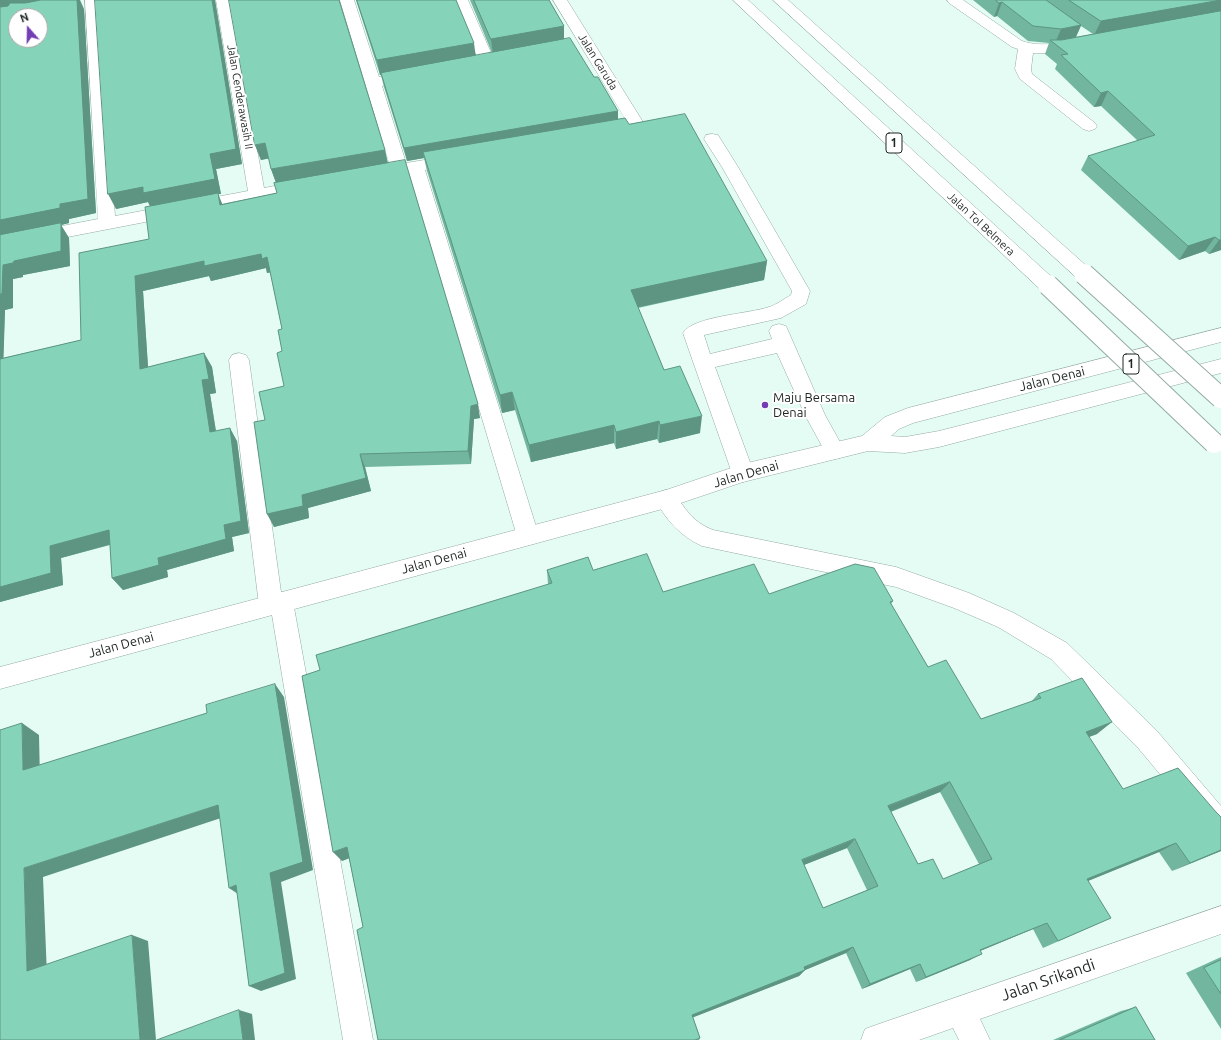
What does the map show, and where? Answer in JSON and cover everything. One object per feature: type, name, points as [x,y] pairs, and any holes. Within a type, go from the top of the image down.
[{"type":"main road","name":"Jalan Cenderawasih II","points":[[223,0],[257,194]]},
{"type":"main road","points":[[347,0],[373,83],[408,168],[528,536]]},
{"type":"main road","points":[[461,0],[487,62]]},
{"type":"main road","name":"Jalan Garuda","points":[[560,0],[579,45],[635,122],[629,130],[597,135]]},
{"type":"main road","name":"Jalan Tol Belmera","points":[[740,0],[1048,285],[1218,446]]},
{"type":"main road","name":"1","points":[[780,0],[1221,398]]},
{"type":"main road","points":[[954,0],[1017,44],[1026,47],[1055,49],[1091,42],[1073,30]]},
{"type":"main road","points":[[91,2],[107,223]]},
{"type":"main road","points":[[1026,47],[1023,70],[1025,76],[1089,126]]},
{"type":"main road","points":[[472,65],[502,59]]},
{"type":"main road","points":[[373,83],[426,74]]},
{"type":"main road","points":[[712,139],[730,167],[801,291],[799,300],[774,313],[695,330],[693,333],[743,473]]},
{"type":"main road","points":[[362,176],[471,157]]},
{"type":"main road","points":[[0,244],[257,194],[317,184]]},
{"type":"main road","points":[[774,313],[784,344],[816,417],[835,451]]},
{"type":"main road","name":"Jalan Denai","points":[[868,443],[892,423],[908,416],[1221,336]]},
{"type":"main road","points":[[703,363],[784,344]]},
{"type":"main road","points":[[239,360],[276,604],[358,1040]]},
{"type":"main road","name":"Jalan Denai","points":[[0,678],[666,499],[743,473],[868,443],[905,445],[939,439],[1221,366]]},
{"type":"main road","points":[[666,499],[683,522],[695,532],[710,539],[896,577],[961,600],[1006,620],[1059,651],[1148,740],[1208,812],[1221,825]]},
{"type":"main road","name":"Jalan Srikandi","points":[[876,1040],[1221,920]]},
{"type":"main road","points":[[960,1011],[975,1040]]},
{"type":"building","points":[[41,0],[77,0],[88,199],[60,204],[60,208],[0,220],[0,7],[8,6],[10,3],[25,3]]},
{"type":"building","points":[[95,0],[212,0],[236,149],[210,154],[215,179],[143,193],[143,187],[108,194]]},
{"type":"building","points":[[229,0],[339,0],[385,150],[271,169],[265,143],[255,145]]},
{"type":"building","points":[[357,0],[456,0],[474,43],[377,60]]},
{"type":"building","points":[[474,0],[549,0],[564,26],[491,39]]},
{"type":"building","points":[[996,0],[1046,0],[1081,25],[1061,29],[1033,26],[1002,2],[999,3]]},
{"type":"building","points":[[1069,0],[1221,0],[1101,21]]},
{"type":"building","points":[[1221,11],[1221,240],[1215,237],[1188,246],[1088,156],[1155,135],[1108,91],[1101,93],[1061,55],[1068,54],[1050,40],[1061,40]]},
{"type":"building","points":[[570,38],[594,77],[598,77],[618,111],[404,148],[381,73]]},
{"type":"building","points":[[685,114],[767,261],[631,290],[664,370],[680,366],[702,416],[660,425],[659,421],[616,432],[614,425],[529,445],[512,392],[500,395],[423,152],[625,118],[629,124]]},
{"type":"building","points":[[405,160],[478,404],[471,406],[468,451],[360,454],[366,478],[302,495],[303,506],[267,514],[254,422],[265,420],[259,392],[284,386],[277,353],[282,351],[278,330],[282,329],[267,257],[262,259],[261,254],[204,266],[204,261],[135,276],[140,369],[204,353],[209,379],[202,380],[210,432],[230,428],[241,521],[224,525],[226,539],[158,558],[159,565],[112,578],[109,530],[50,546],[51,573],[0,587],[0,359],[81,340],[79,253],[149,239],[145,207],[218,193],[220,205],[277,193],[274,183]]},
{"type":"building","points":[[61,223],[61,251],[14,261],[13,263],[3,265],[2,294],[0,294],[0,235]]},
{"type":"building","points":[[647,554],[663,592],[754,564],[769,594],[855,564],[874,568],[893,601],[890,602],[928,667],[946,660],[981,719],[1041,698],[1038,694],[1082,678],[1112,722],[1086,732],[1123,789],[1178,768],[1221,817],[1221,850],[1190,863],[1176,843],[1087,879],[1111,918],[1058,941],[1047,923],[980,950],[982,954],[926,977],[920,964],[870,984],[853,947],[804,967],[805,970],[692,1015],[700,1038],[695,1040],[378,1040],[357,930],[363,927],[347,847],[333,852],[302,676],[320,670],[316,655],[552,583],[547,570],[588,557],[593,570]],"holes":[[[950,782],[992,859],[943,879],[933,859],[918,864],[888,806]],[[855,839],[878,886],[823,908],[802,860]]]},
{"type":"building","points":[[275,684],[303,862],[270,873],[285,973],[249,986],[236,885],[229,888],[218,805],[24,868],[27,971],[132,935],[140,1040],[0,1040],[0,730],[22,723],[23,770],[207,713],[206,705]]},
{"type":"building","points":[[1221,960],[1221,994],[1204,968]]},
{"type":"building","points":[[1136,1007],[1155,1040],[1060,1040]]},
{"type":"building","points":[[239,1010],[243,1040],[157,1040]]},
{"type":"place","name":"Maju Bersama Denai","points":[[765,405]]}]
